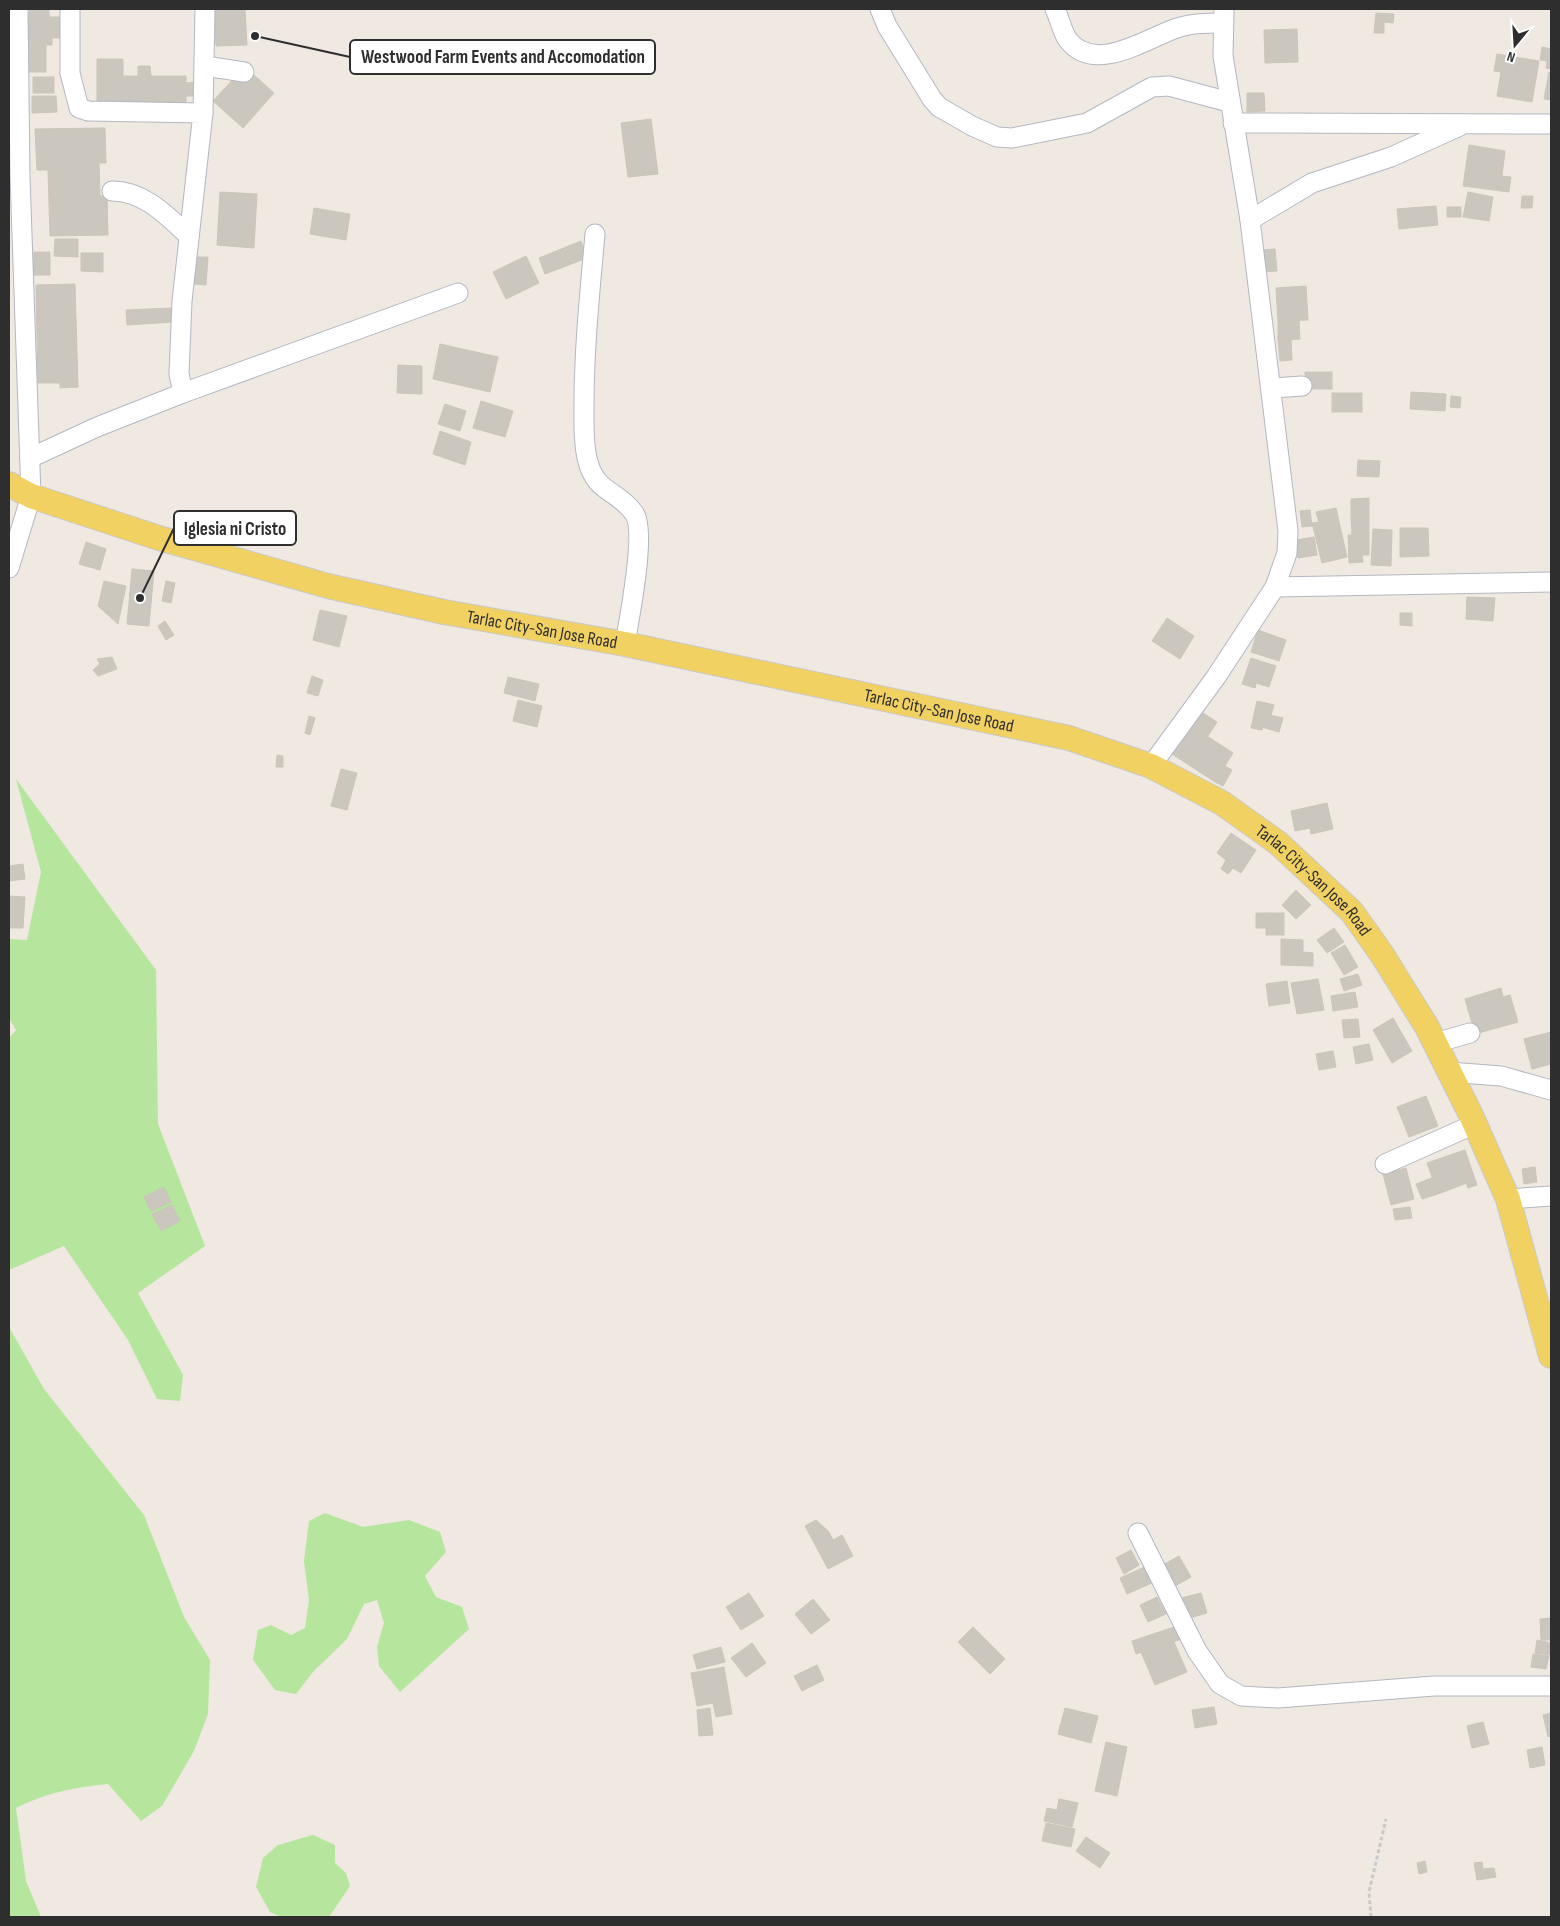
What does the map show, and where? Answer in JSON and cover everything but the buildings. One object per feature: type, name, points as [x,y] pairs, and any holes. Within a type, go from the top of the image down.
[{"type":"main road","name":"Tarlac City-San Jose Road","points":[[9,484],[32,496],[226,558],[328,586],[444,612],[625,644],[980,720],[1028,728],[1109,750],[1151,766],[1222,803],[1251,822],[1320,881],[1352,912],[1378,949],[1435,1043],[1475,1124],[1508,1199],[1544,1308],[1551,1356]]},
{"type":"street","points":[[9,568],[32,496],[20,176],[18,9]]},
{"type":"street","points":[[70,9],[70,73],[79,108],[88,111],[203,113]]},
{"type":"street","points":[[183,393],[179,374],[182,301],[203,113],[205,9]]},
{"type":"street","points":[[880,9],[887,26],[932,99],[939,107],[972,126],[998,137],[1028,136],[1087,123],[1152,87],[1169,86],[1229,102]]},
{"type":"street","points":[[1055,9],[1068,40],[1073,45],[1089,53],[1102,56],[1115,54],[1180,27],[1223,16],[1224,56],[1229,102],[1250,220],[1272,388],[1288,531],[1287,553],[1276,588],[1222,669],[1151,766]]},
{"type":"street","points":[[205,66],[244,72]]},
{"type":"street","points":[[1233,123],[1551,124]]},
{"type":"street","points":[[1250,220],[1312,184],[1391,157],[1466,124]]},
{"type":"street","points":[[112,191],[126,191],[145,198],[189,236]]},
{"type":"street","points":[[595,234],[587,321],[584,443],[593,477],[604,489],[633,511],[638,519],[640,539],[625,644]]},
{"type":"street","points":[[30,458],[97,427],[183,393],[458,293]]},
{"type":"street","points":[[1272,388],[1302,386]]},
{"type":"street","points":[[1276,588],[1550,581]]},
{"type":"street","points":[[1435,1043],[1470,1033]]},
{"type":"street","points":[[1449,1072],[1501,1076],[1551,1090]]},
{"type":"street","points":[[1385,1164],[1475,1124]]},
{"type":"street","points":[[1508,1199],[1551,1196]]},
{"type":"street","points":[[1138,1533],[1197,1651],[1220,1684],[1241,1696],[1278,1698],[1434,1686],[1551,1686]]},
{"type":"path","points":[[1371,1917],[1369,1892],[1386,1819]]},
{"type":"green space","points":[[16,779],[156,970],[158,1124],[205,1246],[138,1293],[183,1375],[180,1401],[157,1399],[128,1340],[64,1246],[9,1270],[9,1038],[16,1030],[9,1018],[9,939],[27,940],[41,872]]},
{"type":"green space","points":[[9,1327],[44,1389],[144,1515],[184,1617],[210,1660],[208,1714],[194,1751],[162,1806],[141,1821],[108,1784],[84,1787],[38,1798],[16,1808],[26,1881],[41,1917],[9,1917]]},
{"type":"green space","points":[[325,1513],[363,1527],[409,1520],[440,1532],[446,1552],[425,1576],[436,1597],[462,1607],[469,1629],[400,1692],[379,1666],[377,1647],[384,1623],[377,1600],[364,1604],[347,1639],[313,1672],[296,1694],[275,1690],[253,1660],[258,1630],[271,1625],[291,1635],[305,1628],[309,1600],[304,1561],[309,1521]]},
{"type":"green space","points":[[313,1835],[335,1845],[335,1863],[346,1873],[350,1886],[329,1917],[281,1917],[270,1912],[256,1887],[263,1858],[278,1845]]},
{"type":"place","name":"Westwood Farm Events and Accomodation","points":[[255,36]]},
{"type":"place","name":"Iglesia ni Cristo","points":[[140,598]]}]
